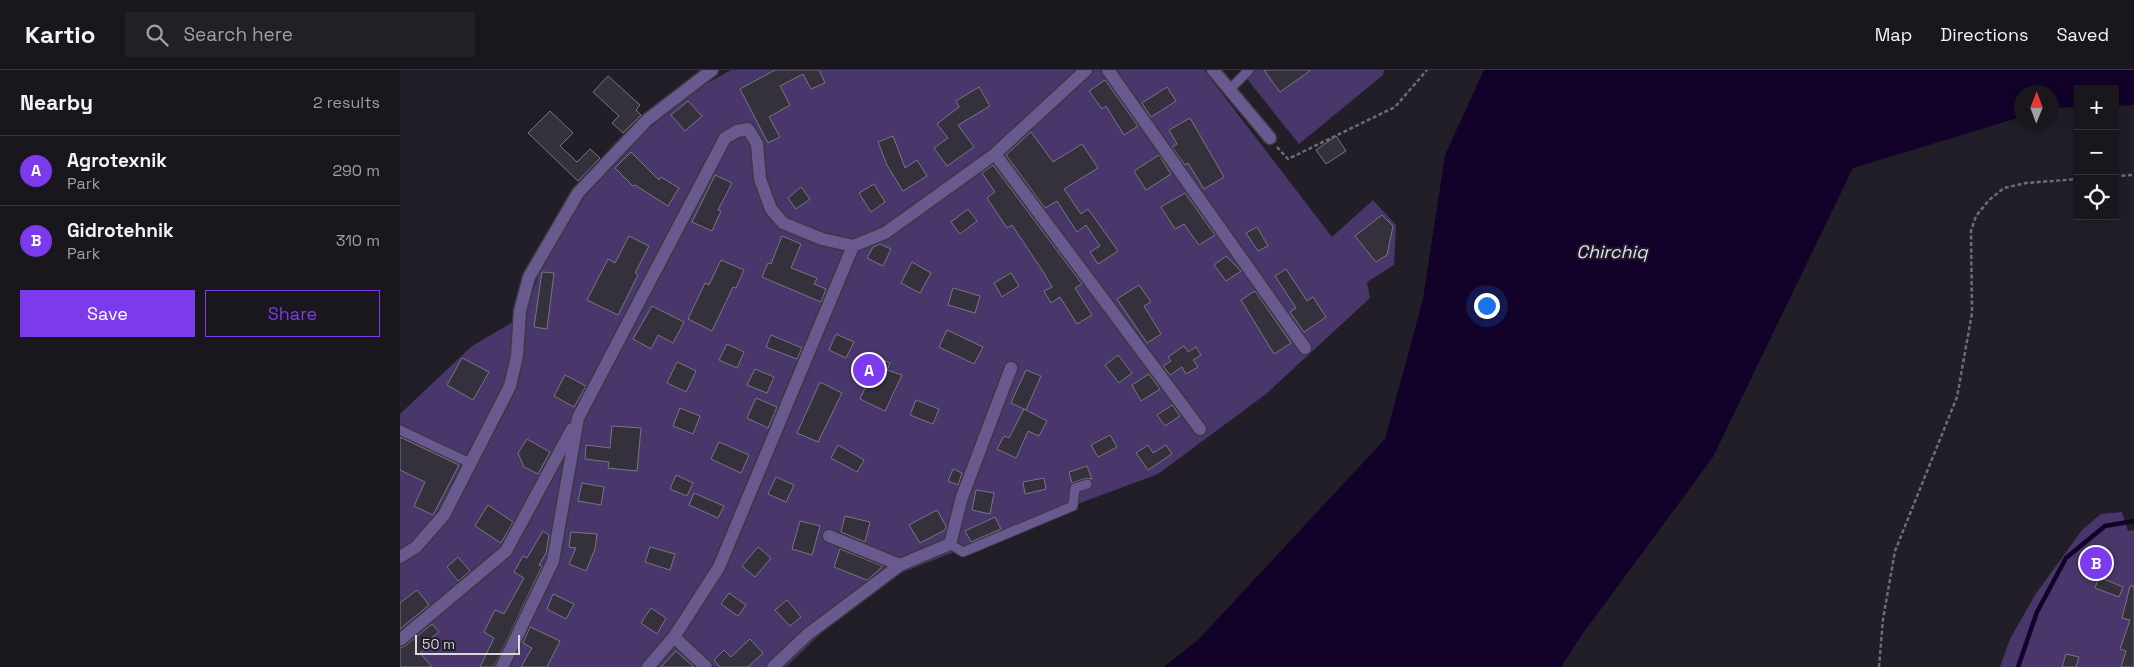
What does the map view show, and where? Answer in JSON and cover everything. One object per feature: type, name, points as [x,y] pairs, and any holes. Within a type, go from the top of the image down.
[{"type":"street","points":[[400,640],[506,551],[725,138],[737,131],[748,130],[757,144],[760,179],[768,202],[771,209],[783,223],[822,239],[853,246],[885,233],[996,154],[1086,70]]},
{"type":"street","points":[[1108,70],[1305,348]]},
{"type":"street","points":[[1213,70],[1270,138]]},
{"type":"street","points":[[400,557],[416,547],[444,514],[510,386],[517,356],[520,311],[529,276],[543,249],[578,193],[646,120],[708,71]]},
{"type":"street","points":[[996,154],[1200,429]]},
{"type":"street","points":[[648,667],[674,637],[719,567],[853,246]]},
{"type":"street","points":[[773,667],[808,634],[900,565],[950,544],[962,497],[1011,368]]},
{"type":"street","points":[[502,667],[553,561],[578,418]]},
{"type":"street","points":[[829,536],[900,565]]},
{"type":"street","points":[[674,637],[706,667]]},
{"type":"lane","points":[[1229,90],[1249,70]]},
{"type":"lane","points":[[400,430],[470,462]]},
{"type":"lane","points":[[950,544],[962,552],[1073,506],[1075,488],[1087,484]]},
{"type":"path","points":[[1270,138],[1288,159],[1395,107],[1427,70]]},
{"type":"path","points":[[2119,176],[2134,175]]},
{"type":"path","points":[[1880,667],[1883,619],[1896,551],[1957,397],[1972,312],[1971,231],[1976,216],[1989,200],[2004,188],[2026,183],[2074,179]]},
{"type":"shaded area","points":[[731,70],[1204,70],[1332,237],[1373,200],[1396,225],[1394,265],[1367,282],[1370,298],[1266,394],[1158,474],[1029,522],[871,585],[786,667],[400,667],[400,414],[472,346],[525,315],[542,264],[582,200],[639,136],[702,86]]},
{"type":"shaded area","points":[[1240,70],[1384,70],[1383,75],[1299,144]]},
{"type":"shaded area","points":[[2122,512],[2128,531],[2134,530],[2134,667],[2000,667],[2010,639],[2035,595],[2082,530],[2101,514]]},
{"type":"water","name":"Chirchiq","points":[[1484,70],[2134,70],[2134,105],[2119,106],[2119,85],[2074,85],[2074,107],[2059,108],[2059,85],[2014,85],[2014,119],[1853,168],[1713,457],[1581,636],[1561,667],[1164,667],[1199,639],[1385,439],[1423,299],[1445,155]]},
{"type":"building","points":[[775,70],[819,70],[825,83],[811,89],[803,74],[780,86],[790,105],[769,117],[780,137],[768,143],[740,89]]},
{"type":"building","points":[[1264,70],[1311,70],[1280,92]]},
{"type":"building","points":[[608,76],[640,105],[636,110],[641,115],[623,133],[612,123],[619,116],[593,92]]},
{"type":"building","points":[[1105,80],[1138,126],[1124,135],[1106,106],[1102,109],[1089,91]]},
{"type":"building","points":[[979,87],[990,106],[958,125],[974,147],[947,166],[934,148],[948,138],[937,124],[959,107],[956,101]]},
{"type":"building","points":[[1167,87],[1176,101],[1151,117],[1142,103]]},
{"type":"building","points":[[688,101],[702,116],[685,131],[671,115]]},
{"type":"building","points":[[550,111],[573,133],[560,146],[577,162],[590,149],[600,158],[578,181],[528,133]]},
{"type":"building","points":[[1190,118],[1224,177],[1204,189],[1188,163],[1185,165],[1172,147],[1177,144],[1169,130]]},
{"type":"building","points":[[1031,132],[1053,162],[1082,144],[1098,168],[1064,189],[1081,214],[1088,209],[1118,251],[1098,264],[1090,252],[1100,246],[1086,225],[1077,232],[1057,201],[1045,208],[1006,155]]},
{"type":"building","points":[[893,136],[905,168],[917,160],[927,176],[903,191],[887,165],[878,142]]},
{"type":"building","points":[[1336,136],[1346,151],[1326,164],[1316,150]]},
{"type":"building","points":[[631,152],[659,180],[661,177],[679,188],[668,206],[635,185],[633,186],[615,168]]},
{"type":"building","points":[[1159,155],[1171,174],[1146,190],[1134,171]]},
{"type":"building","points":[[993,165],[1082,284],[1075,288],[1092,315],[1077,324],[1060,297],[1051,303],[1044,291],[1052,287],[1044,273],[1012,225],[1007,228],[987,198],[995,192],[982,173]]},
{"type":"building","points":[[715,175],[732,183],[718,210],[721,211],[712,231],[692,222]]},
{"type":"building","points":[[874,184],[885,202],[871,212],[859,193]]},
{"type":"building","points":[[801,187],[810,199],[796,209],[788,198]]},
{"type":"building","points":[[1185,193],[1215,235],[1199,245],[1184,224],[1175,229],[1161,207]]},
{"type":"building","points":[[968,209],[977,221],[960,234],[951,222]]},
{"type":"building","points":[[1382,215],[1393,226],[1387,255],[1376,262],[1355,236]]},
{"type":"building","points":[[1257,227],[1268,246],[1258,251],[1246,233]]},
{"type":"building","points":[[629,236],[649,246],[635,273],[638,275],[618,315],[587,300],[608,259],[615,263]]},
{"type":"building","points":[[782,236],[801,244],[791,268],[817,278],[814,284],[826,289],[821,302],[762,277],[768,263],[771,264]]},
{"type":"building","points":[[880,244],[891,249],[883,266],[867,258],[873,247]]},
{"type":"building","points":[[1226,256],[1241,271],[1226,281],[1214,265]]},
{"type":"building","points":[[721,260],[744,270],[736,288],[733,287],[712,331],[688,319],[705,283],[709,285]]},
{"type":"building","points":[[912,262],[931,273],[920,293],[901,283]]},
{"type":"building","points":[[1286,269],[1307,301],[1313,297],[1326,317],[1304,332],[1290,312],[1296,308],[1275,276]]},
{"type":"building","points":[[542,272],[554,273],[547,329],[534,327]]},
{"type":"building","points":[[1011,273],[1019,286],[1002,297],[994,283]]},
{"type":"building","points":[[1139,285],[1151,302],[1144,306],[1161,334],[1147,343],[1117,299]]},
{"type":"building","points":[[953,288],[980,296],[975,313],[948,305]]},
{"type":"building","points":[[1255,291],[1291,343],[1274,354],[1241,300]]},
{"type":"building","points":[[652,306],[684,322],[673,343],[658,335],[651,349],[633,339]]},
{"type":"building","points":[[947,330],[983,347],[974,364],[939,347]]},
{"type":"building","points":[[836,334],[854,342],[846,358],[829,350]]},
{"type":"building","points":[[771,335],[802,348],[797,359],[766,347]]},
{"type":"building","points":[[727,344],[744,352],[737,368],[719,360]]},
{"type":"building","points":[[1184,346],[1188,352],[1196,347],[1201,355],[1193,360],[1198,367],[1186,374],[1182,367],[1170,375],[1163,366],[1171,361],[1168,357]]},
{"type":"building","points":[[1118,355],[1132,373],[1119,383],[1105,365]]},
{"type":"building","points":[[875,357],[890,363],[887,370],[902,375],[885,411],[860,399],[874,369],[871,367]]},
{"type":"building","points":[[462,358],[489,372],[473,400],[447,385]]},
{"type":"building","points":[[677,362],[696,371],[686,392],[667,383]]},
{"type":"building","points":[[755,369],[774,377],[767,393],[747,385]]},
{"type":"building","points":[[1026,370],[1041,376],[1026,410],[1011,403]]},
{"type":"building","points":[[1149,374],[1160,389],[1141,401],[1132,385]]},
{"type":"building","points":[[565,375],[586,386],[574,407],[554,396]]},
{"type":"building","points":[[820,382],[842,393],[818,442],[797,433]]},
{"type":"building","points":[[756,398],[777,407],[768,428],[747,418]]},
{"type":"building","points":[[916,400],[939,409],[933,424],[910,415]]},
{"type":"building","points":[[1172,405],[1180,416],[1165,426],[1157,415]]},
{"type":"building","points":[[680,408],[700,416],[693,434],[673,426]]},
{"type":"building","points":[[1024,409],[1047,421],[1039,436],[1028,431],[1016,458],[997,449],[1004,436],[1009,438]]},
{"type":"building","points":[[612,426],[641,428],[637,471],[608,468],[609,462],[585,459],[586,445],[610,448]]},
{"type":"building","points":[[1110,435],[1117,447],[1098,457],[1091,445]]},
{"type":"building","points":[[400,437],[459,465],[433,515],[414,506],[425,482],[400,470]]},
{"type":"building","points":[[527,439],[550,452],[538,474],[524,467],[518,453]]},
{"type":"building","points":[[719,442],[749,455],[741,473],[711,459]]},
{"type":"building","points":[[838,445],[864,460],[857,472],[831,458]]},
{"type":"building","points":[[1148,445],[1153,453],[1166,445],[1172,454],[1148,470],[1136,453]]},
{"type":"building","points":[[1087,466],[1092,479],[1086,478],[1072,483],[1069,472]]},
{"type":"building","points":[[953,469],[962,473],[958,485],[948,481]]},
{"type":"building","points":[[676,475],[693,483],[687,496],[670,489]]},
{"type":"building","points":[[776,477],[794,485],[786,502],[768,494]]},
{"type":"building","points":[[1044,478],[1046,489],[1025,494],[1023,482]]},
{"type":"building","points":[[582,483],[604,487],[601,505],[578,501]]},
{"type":"building","points":[[976,490],[994,493],[990,514],[972,510]]},
{"type":"building","points":[[694,493],[724,506],[718,518],[689,505]]},
{"type":"building","points":[[488,505],[513,522],[501,543],[475,526]]},
{"type":"building","points":[[937,510],[946,526],[945,530],[920,543],[909,525]]},
{"type":"building","points":[[845,516],[870,522],[865,542],[841,532]]},
{"type":"building","points":[[995,517],[1001,529],[971,542],[965,531]]},
{"type":"building","points":[[800,521],[820,526],[812,555],[792,549]]},
{"type":"building","points":[[543,531],[549,535],[546,553],[539,565],[542,566],[494,667],[480,667],[494,638],[484,632],[495,610],[504,614],[524,578],[514,572],[523,556],[527,558]]},
{"type":"building","points":[[571,532],[597,534],[595,549],[586,571],[569,564],[576,548],[569,547]]},
{"type":"building","points":[[650,547],[675,554],[670,570],[645,562]]},
{"type":"building","points":[[758,547],[771,558],[755,577],[742,566]]},
{"type":"building","points":[[840,549],[882,566],[867,580],[834,567]]},
{"type":"building","points":[[458,557],[470,571],[458,581],[447,567]]},
{"type":"building","points":[[2099,577],[2123,587],[2119,597],[2095,588]]},
{"type":"building","points":[[2130,586],[2134,586],[2134,667],[2121,667],[2126,651],[2120,649],[2130,620],[2122,618]]},
{"type":"building","points":[[417,590],[429,605],[400,629],[400,603]]},
{"type":"building","points":[[729,593],[746,605],[738,616],[721,604]]},
{"type":"building","points":[[553,594],[574,604],[566,619],[547,609]]},
{"type":"building","points":[[787,600],[801,617],[790,626],[775,610]]},
{"type":"building","points":[[651,608],[666,618],[657,634],[641,623]]},
{"type":"building","points":[[432,624],[439,632],[430,639],[433,642],[420,653],[432,667],[400,667],[400,648]]},
{"type":"building","points":[[530,627],[560,641],[547,667],[521,667],[532,648],[523,643]]},
{"type":"building","points":[[750,639],[763,653],[748,667],[720,667],[714,660],[724,650],[731,657]]},
{"type":"building","points":[[676,651],[694,667],[661,667]]},
{"type":"building","points":[[2066,654],[2079,657],[2076,667],[2062,667]]},
{"type":"waterway","points":[[2018,667],[2037,612],[2066,558],[2105,526],[2134,521]]},
{"type":"place","name":"Agrotexnik","points":[[869,370]]},
{"type":"place","name":"Gidrotehnik","points":[[2096,563]]}]
